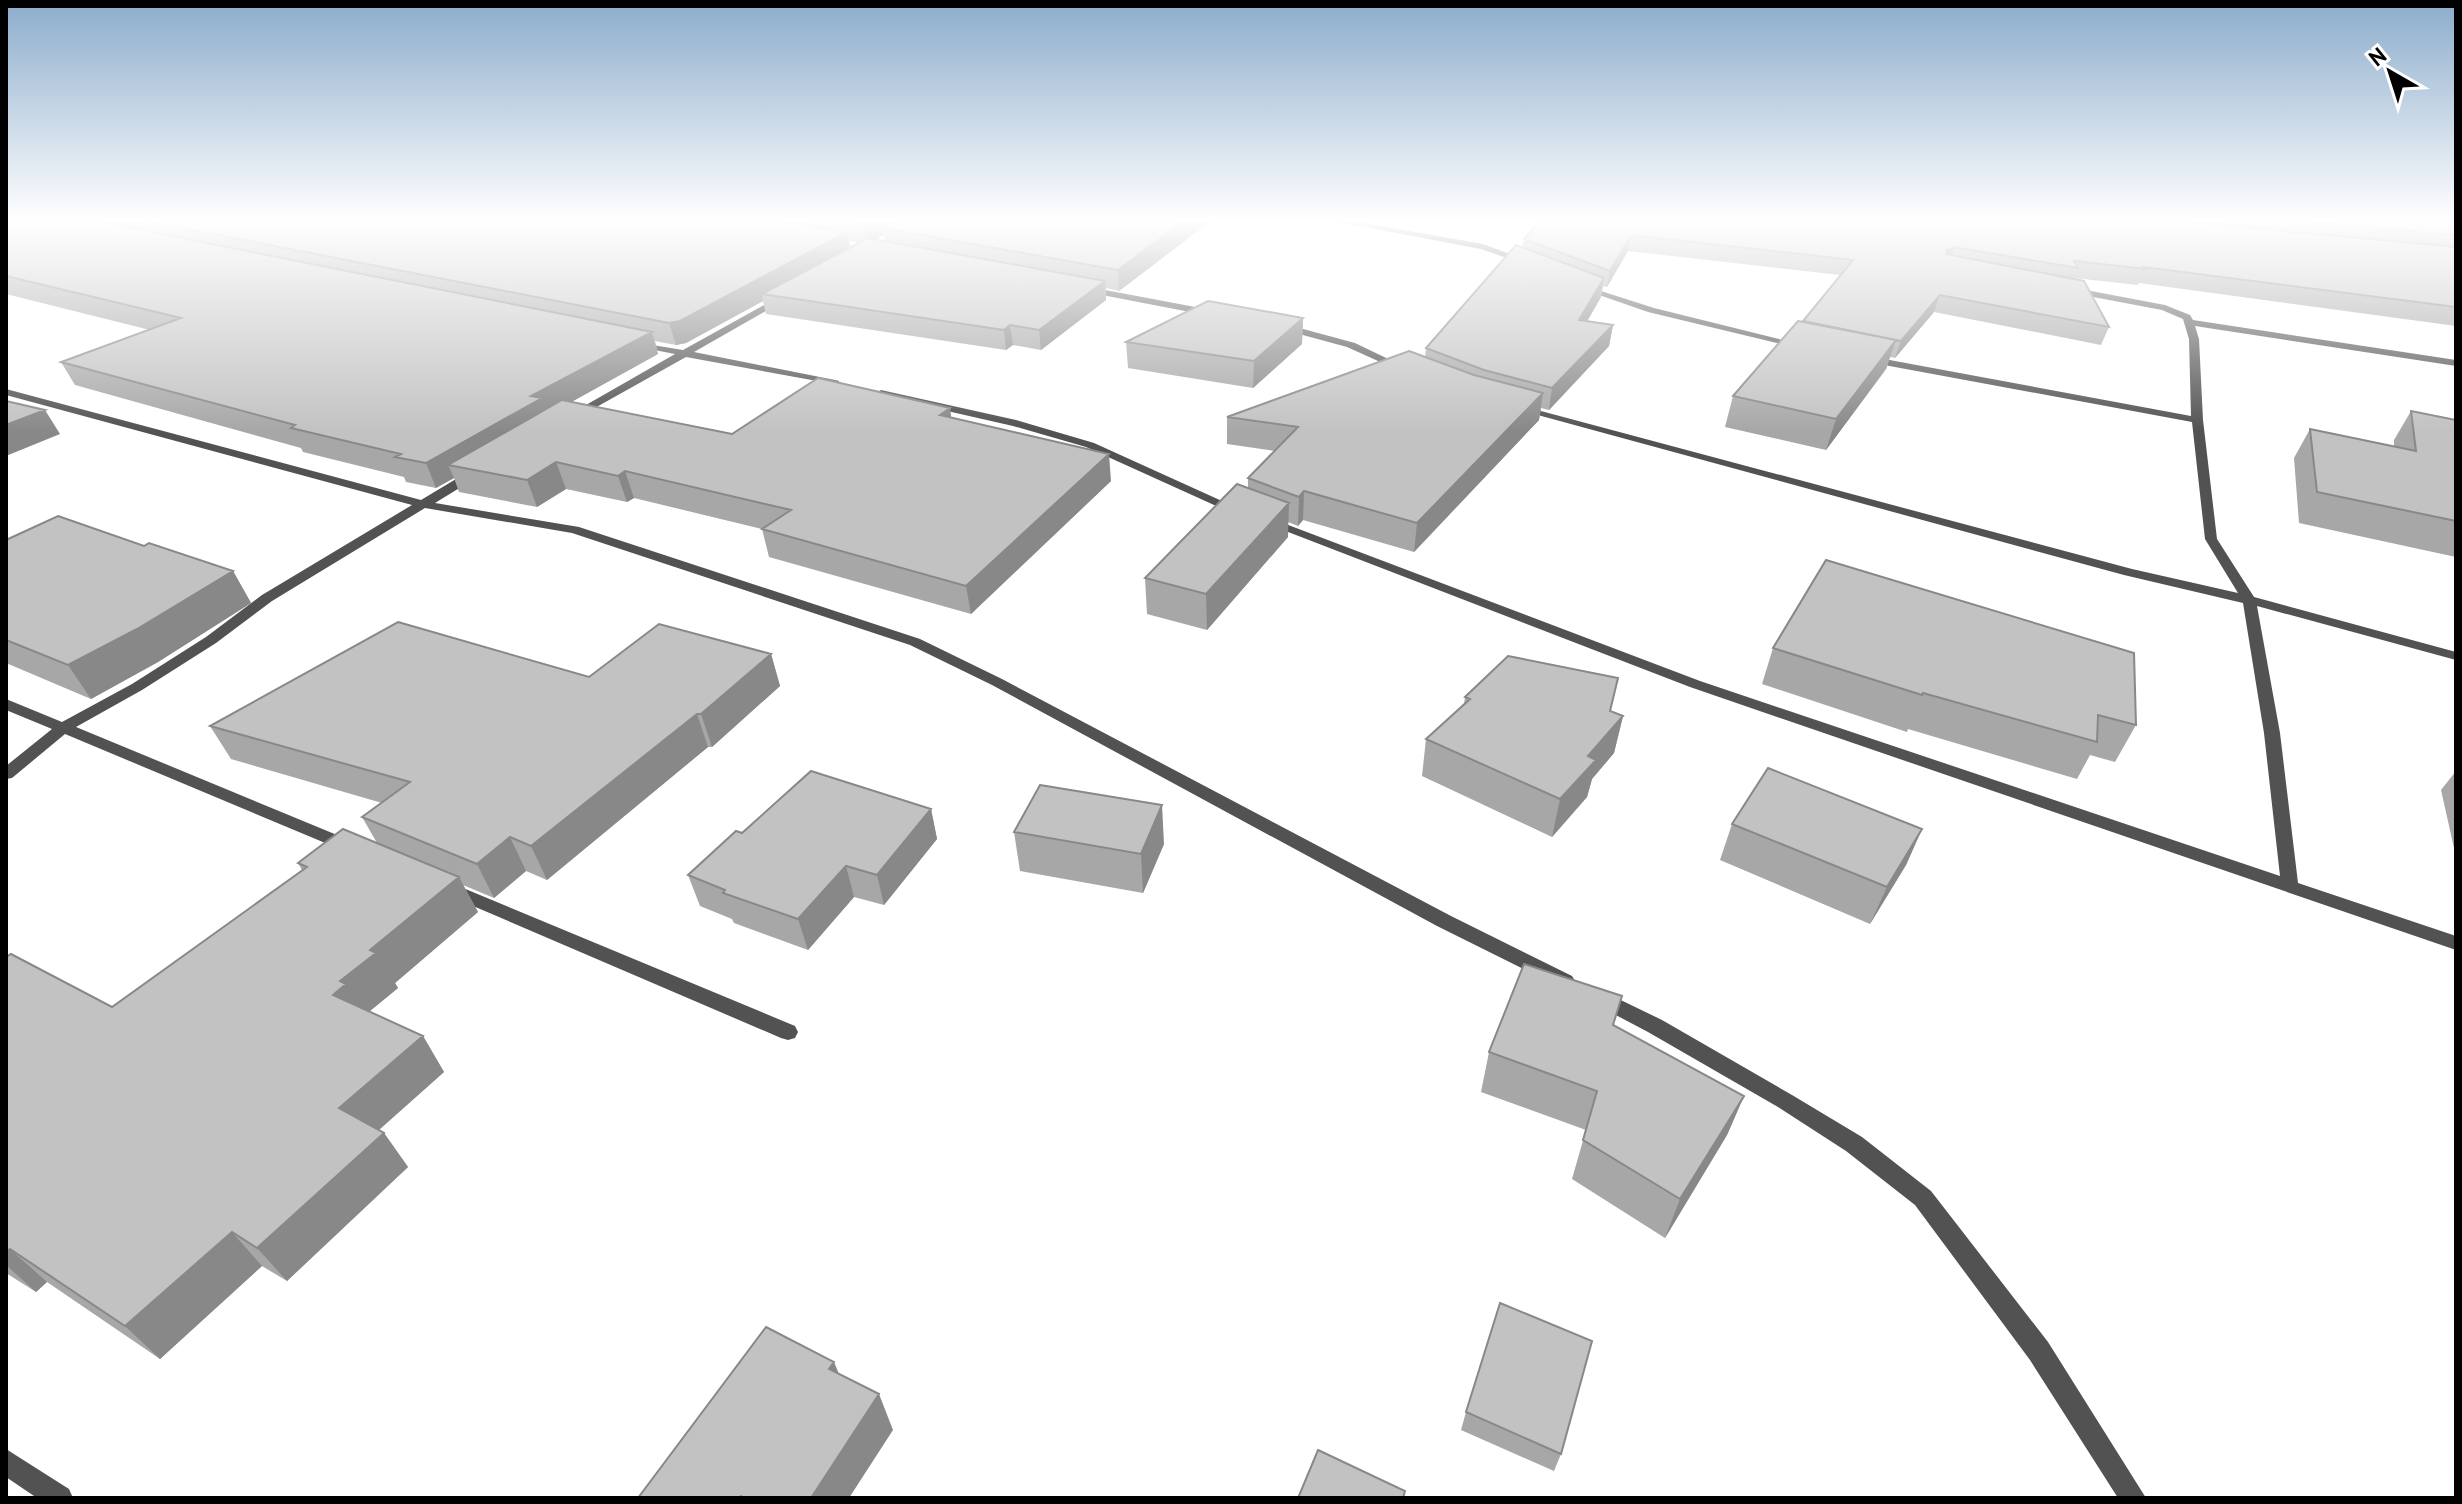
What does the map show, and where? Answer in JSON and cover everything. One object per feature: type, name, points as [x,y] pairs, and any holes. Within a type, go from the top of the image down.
[{"type":"street","points":[[559,424],[795,291]]},
{"type":"street","points":[[1093,291],[1229,317]]},
{"type":"street","points":[[1597,291],[1651,310],[1811,348]]},
{"type":"street","points":[[2075,291],[2165,308],[2179,312],[2189,322],[2194,339],[2197,420],[2211,539],[2249,600],[2272,733],[2290,887]]},
{"type":"street","points":[[2189,322],[2456,363]]},
{"type":"street","points":[[1272,325],[1314,333],[1351,345],[1415,375]]},
{"type":"street","points":[[623,341],[848,386]]},
{"type":"street","points":[[1856,357],[2197,420]]},
{"type":"street","points":[[863,389],[1016,423],[1090,445],[1207,499],[1695,684],[2456,943]]},
{"type":"street","points":[[6,392],[421,504],[574,530],[915,642],[997,682],[1444,921],[1655,1026],[1854,1144],[1923,1198],[2039,1351],[2133,1498]]},
{"type":"street","points":[[1503,404],[2456,656]]},
{"type":"street","points":[[6,774],[66,726],[137,687],[211,640],[267,598],[490,464]]},
{"type":"street","points":[[6,704],[66,726],[369,855]]},
{"type":"street","points":[[427,879],[788,1032]]},
{"type":"street","points":[[6,1462],[60,1498]]},
{"type":"building","points":[[69,291],[448,291],[652,332],[531,396],[542,398],[426,463],[395,457],[401,454],[291,428],[295,425],[61,362],[181,318]]},
{"type":"building","points":[[506,291],[736,291],[680,321],[669,323]]},
{"type":"building","points":[[767,291],[1091,291],[1039,330],[1010,325],[1004,330],[762,294]]},
{"type":"building","points":[[1476,291],[1596,291],[1579,320],[1613,325],[1552,388],[1484,370],[1426,348]]},
{"type":"building","points":[[1827,291],[2090,291],[2109,327],[1940,295],[1901,341],[1803,321]]},
{"type":"building","points":[[2333,291],[2456,291],[2456,307]]},
{"type":"building","points":[[1208,301],[1303,318],[1254,361],[1126,342]]},
{"type":"building","points":[[1798,321],[1896,340],[1836,419],[1733,396]]},
{"type":"building","points":[[1409,351],[1474,375],[1543,393],[1417,523],[1304,491],[1299,497],[1248,478],[1298,427],[1227,417]]},
{"type":"building","points":[[818,378],[950,408],[940,415],[1109,454],[966,586],[762,529],[791,510],[625,471],[618,476],[556,462],[527,480],[448,465],[562,400],[732,434]]},
{"type":"building","points":[[6,401],[45,410],[6,425]]},
{"type":"building","points":[[2411,411],[2456,420],[2456,521],[2317,492],[2310,429],[2416,451]]},
{"type":"building","points":[[1237,484],[1289,503],[1206,594],[1145,578]]},
{"type":"building","points":[[58,516],[144,546],[149,543],[233,571],[137,629],[68,665],[6,640],[6,540]]},
{"type":"building","points":[[1826,560],[2134,653],[2136,725],[2098,715],[2097,742],[1922,695],[1773,648]]},
{"type":"building","points":[[398,622],[589,677],[659,624],[771,654],[701,714],[697,714],[531,846],[510,837],[477,864],[362,817],[410,782],[210,726]]},
{"type":"building","points":[[1508,656],[1618,678],[1610,711],[1623,716],[1588,756],[1596,760],[1560,799],[1426,739],[1470,699],[1465,697]]},
{"type":"building","points":[[1768,768],[1922,829],[1887,887],[1732,824]]},
{"type":"building","points":[[811,771],[931,809],[877,875],[846,866],[798,919],[723,893],[725,890],[688,875],[736,831],[742,833]]},
{"type":"building","points":[[1040,785],[1162,805],[1141,854],[1014,832]]},
{"type":"building","points":[[343,829],[459,877],[370,950],[376,953],[340,981],[346,984],[333,995],[423,1036],[339,1108],[384,1133],[257,1248],[232,1232],[125,1326],[10,1249],[6,1252],[6,957],[11,954],[112,1007],[307,867],[298,863]]},
{"type":"building","points":[[1524,964],[1622,996],[1613,1025],[1744,1096],[1680,1199],[1583,1140],[1597,1091],[1489,1052]]},
{"type":"building","points":[[1500,1303],[1592,1341],[1561,1454],[1466,1412]]},
{"type":"building","points":[[766,1327],[834,1362],[829,1369],[879,1394],[811,1498],[638,1498]]},
{"type":"building","points":[[1318,1450],[1405,1491],[1403,1498],[1298,1498]]}]
